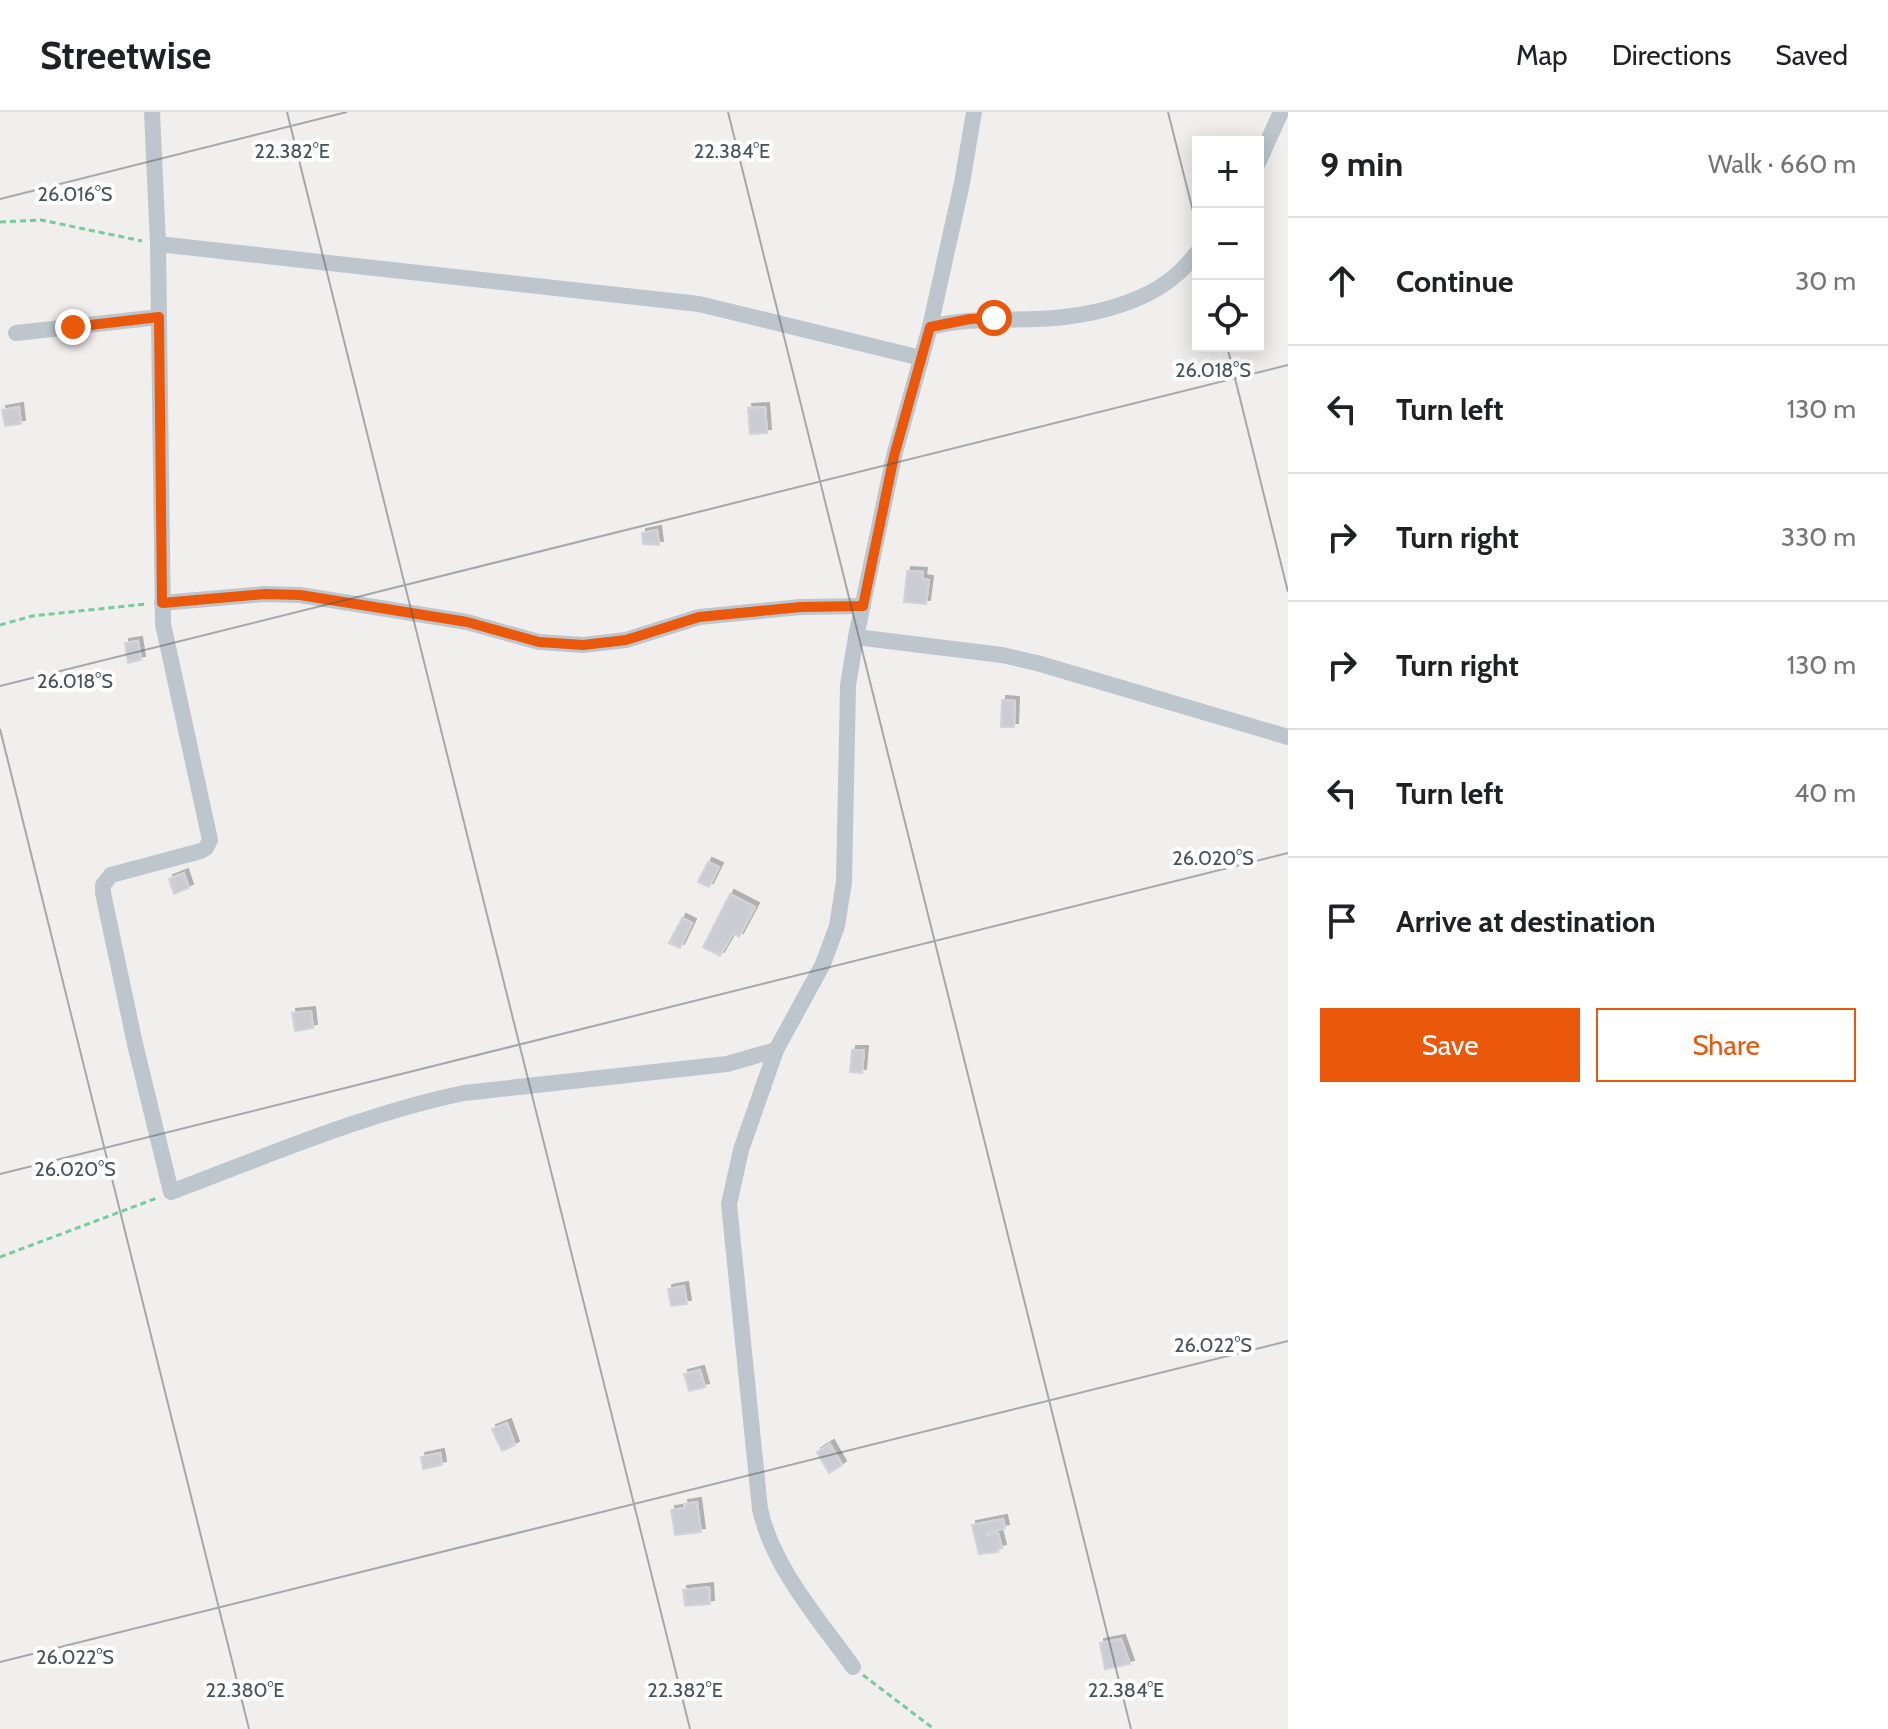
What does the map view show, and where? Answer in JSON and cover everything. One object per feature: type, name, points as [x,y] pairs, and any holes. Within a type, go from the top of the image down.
[{"type":"street","points":[[152,112],[158,244],[162,603],[166,642],[210,840],[201,851],[111,875],[103,885],[103,893],[171,1192],[430,1100],[464,1093],[727,1064],[776,1050]]},
{"type":"street","points":[[853,1667],[793,1582],[770,1542],[760,1509],[729,1204],[741,1150],[776,1050],[823,964],[837,926],[844,882],[848,685],[856,637],[894,456],[930,327],[962,183],[974,112]]},
{"type":"street","points":[[1264,150],[1281,112]]},
{"type":"street","points":[[158,244],[699,304],[921,358]]},
{"type":"street","points":[[930,327],[970,319],[1063,317],[1110,307],[1149,293],[1177,275],[1192,259]]},
{"type":"street","points":[[16,333],[159,317]]},
{"type":"street","points":[[162,603],[265,594],[300,595],[467,622],[539,642],[583,645],[626,640],[699,617],[801,607],[863,606]]},
{"type":"street","points":[[856,637],[1002,655],[1037,663],[1288,737]]},
{"type":"path","points":[[0,222],[41,220],[158,244]]},
{"type":"path","points":[[0,625],[32,616],[162,603]]},
{"type":"path","points":[[0,1257],[171,1192]]},
{"type":"path","points":[[853,1667],[934,1729]]},
{"type":"building","points":[[19,407],[21,424],[5,426],[2,410]]},
{"type":"building","points":[[765,407],[767,433],[750,434],[748,408]]},
{"type":"building","points":[[657,530],[659,545],[643,544],[642,533]]},
{"type":"building","points":[[907,571],[923,572],[922,579],[929,580],[926,604],[904,602]]},
{"type":"building","points":[[138,641],[141,660],[128,663],[125,643]]},
{"type":"building","points":[[1002,700],[1015,701],[1014,727],[1001,727]]},
{"type":"building","points":[[708,862],[719,867],[709,887],[698,882]]},
{"type":"building","points":[[184,873],[189,888],[174,894],[169,879]]},
{"type":"building","points":[[730,894],[755,907],[739,937],[733,933],[720,956],[703,947]]},
{"type":"building","points":[[682,918],[692,923],[680,948],[669,943]]},
{"type":"building","points":[[311,1011],[313,1028],[295,1031],[292,1013]]},
{"type":"building","points":[[852,1050],[864,1050],[862,1073],[850,1072]]},
{"type":"building","points":[[684,1286],[687,1304],[671,1306],[668,1289]]},
{"type":"building","points":[[700,1370],[705,1387],[689,1391],[684,1374]]},
{"type":"building","points":[[507,1423],[515,1445],[502,1451],[492,1429]]},
{"type":"building","points":[[830,1444],[842,1465],[829,1473],[817,1452]]},
{"type":"building","points":[[440,1453],[442,1465],[423,1469],[421,1457]]},
{"type":"building","points":[[697,1502],[701,1532],[675,1535],[671,1510]]},
{"type":"building","points":[[1003,1519],[1005,1528],[987,1533],[998,1533],[1002,1548],[998,1552],[979,1554],[972,1525]]},
{"type":"building","points":[[709,1587],[710,1604],[685,1606],[683,1590]]},
{"type":"building","points":[[1121,1639],[1130,1664],[1105,1669],[1100,1643]]},
{"type":"route","points":[[73,327],[159,317],[162,603],[265,594],[300,595],[467,622],[539,642],[583,645],[626,640],[699,617],[801,607],[863,606],[894,456],[930,327],[994,318]]}]
